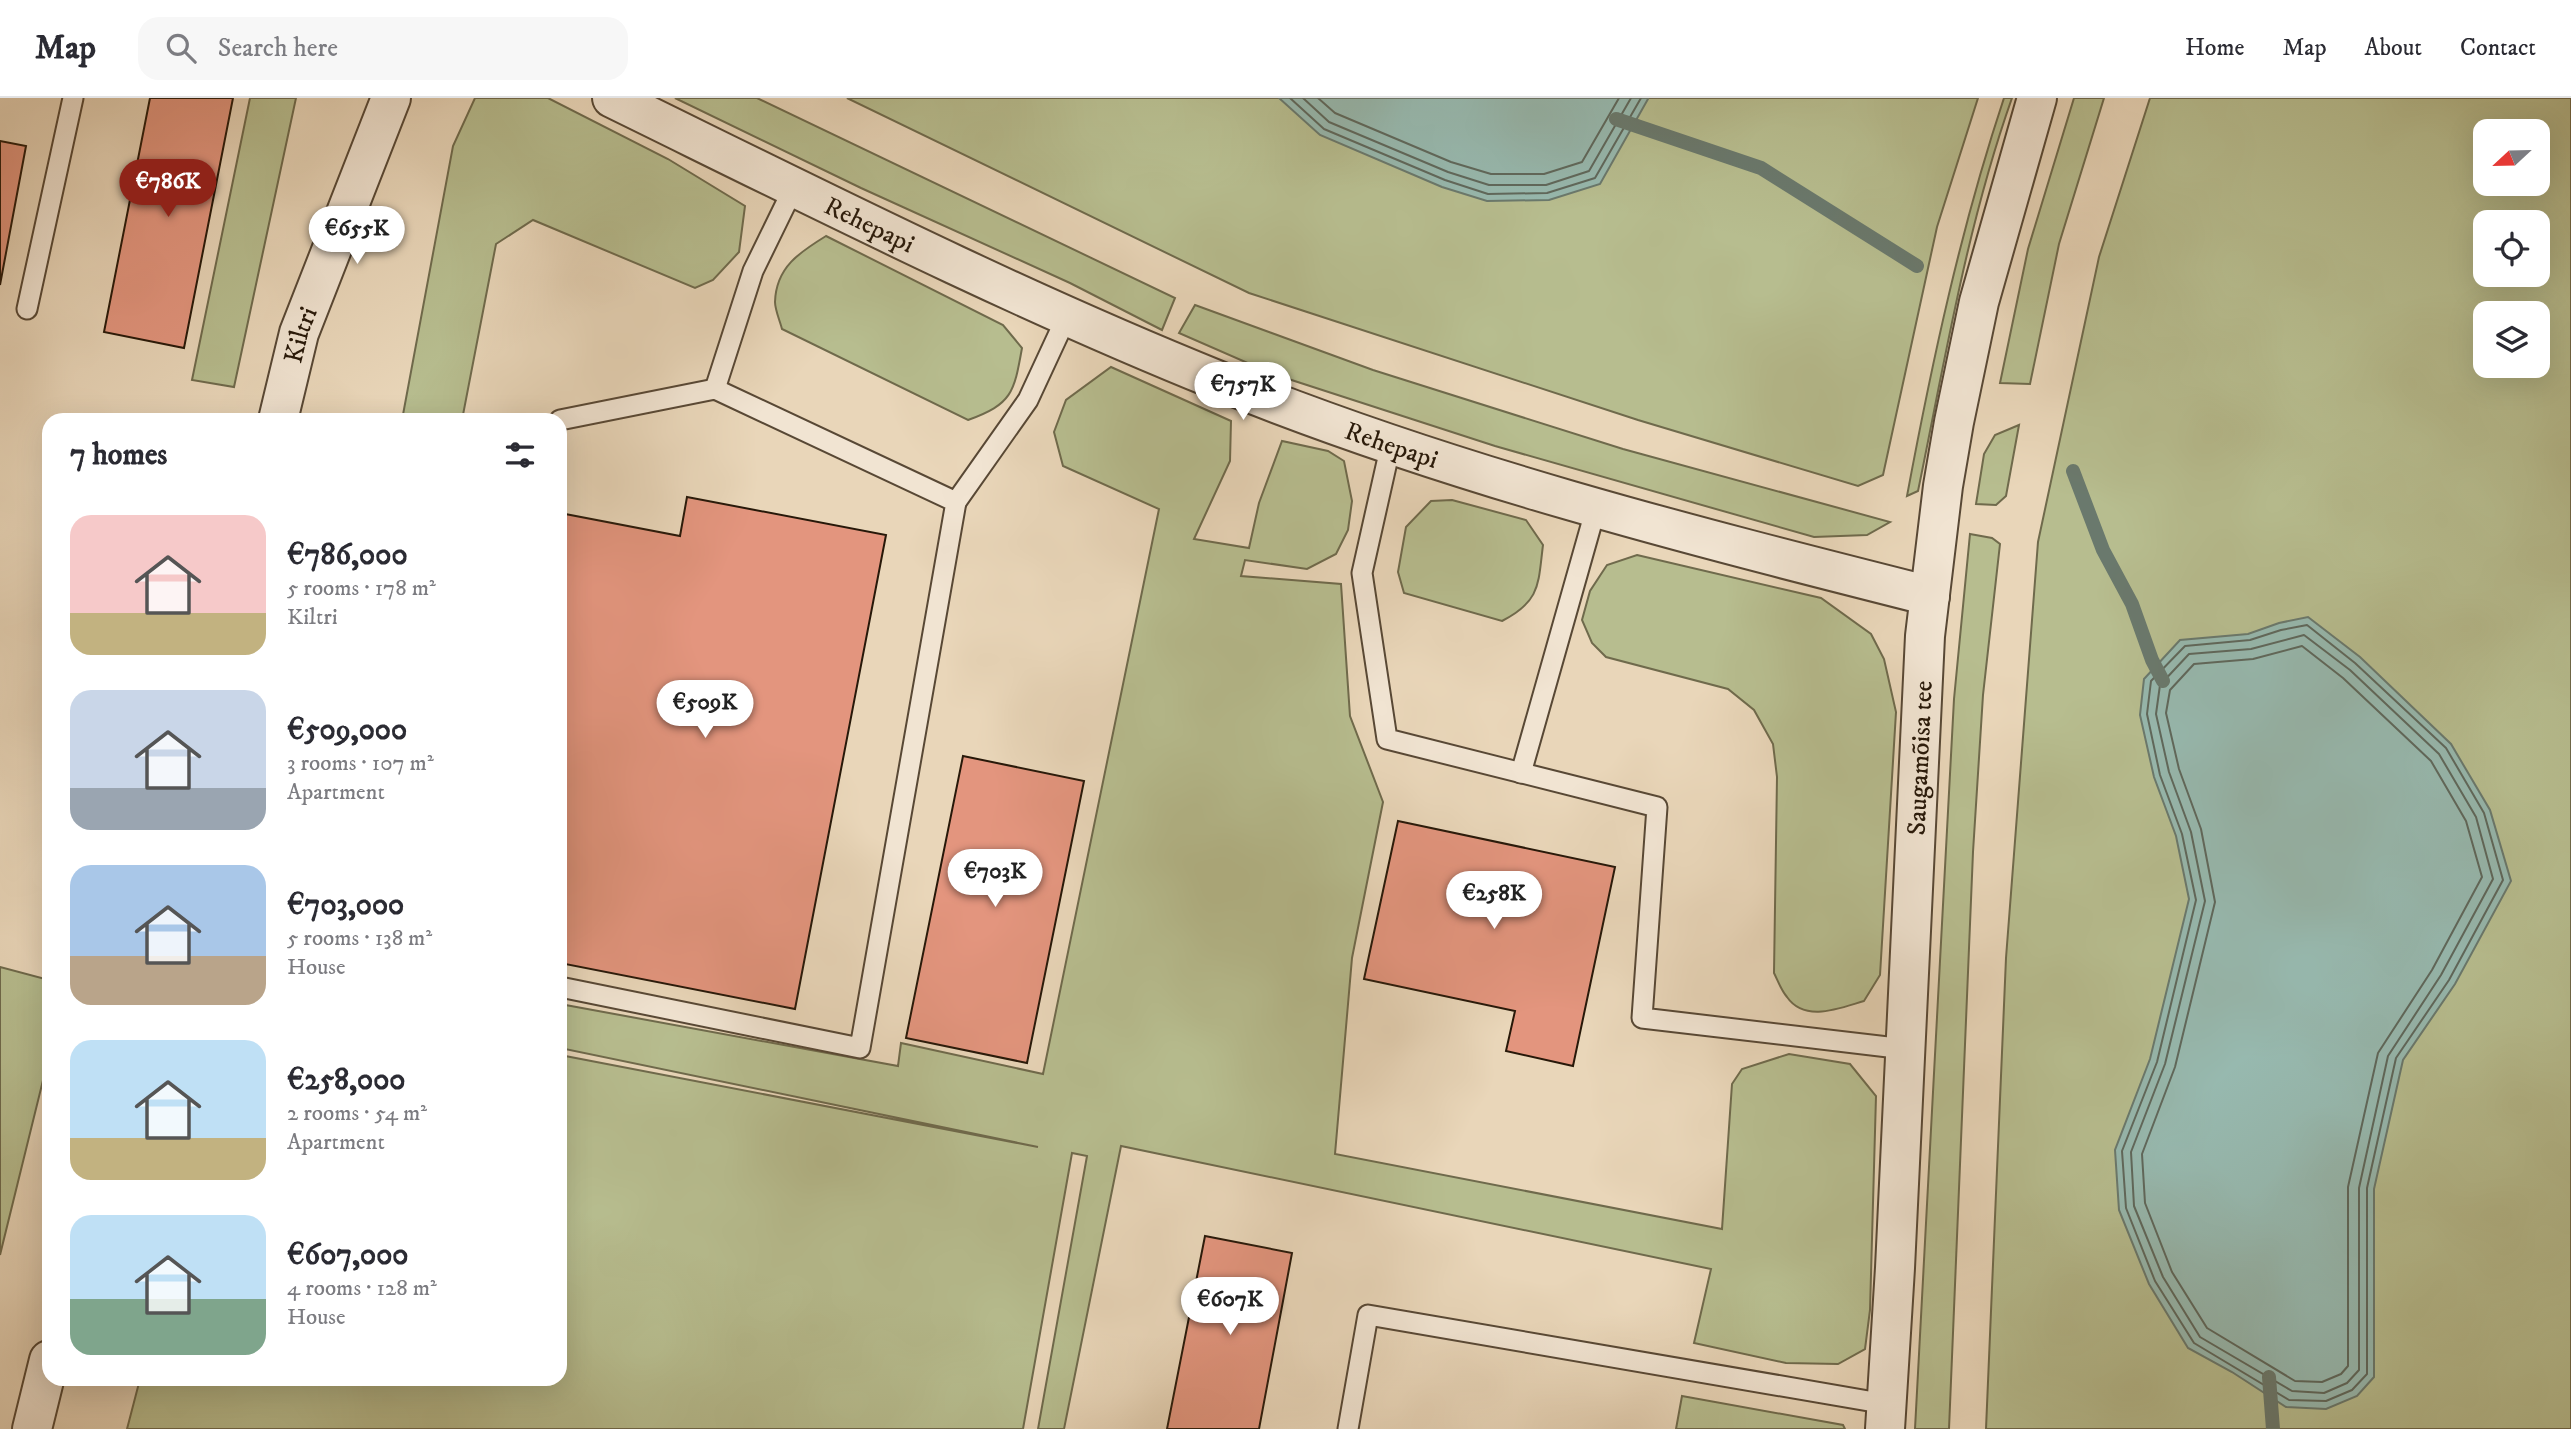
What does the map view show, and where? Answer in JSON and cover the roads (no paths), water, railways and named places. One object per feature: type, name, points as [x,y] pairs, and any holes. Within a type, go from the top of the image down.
[{"type":"street","name":"Kiltri","points":[[280,413],[299,333],[391,98]]},
{"type":"street","name":"Rehepapi","points":[[612,98],[1067,316],[1219,381],[1391,444],[1596,508],[1930,596]]},
{"type":"street","name":"Saugamõisa tee","points":[[1885,1416],[1930,596],[1943,486],[1979,302],[2037,98]]},
{"type":"street","points":[[32,1429],[43,1386]]},
{"type":"lane","points":[[27,309],[73,98]]},
{"type":"lane","points":[[716,389],[753,271],[794,187]]},
{"type":"lane","points":[[567,988],[860,1048],[956,502],[1028,400],[1067,316]]},
{"type":"lane","points":[[567,420],[716,389],[956,502]]},
{"type":"lane","points":[[1391,444],[1362,572],[1387,739],[1657,807],[1642,1018],[1905,1049]]},
{"type":"lane","points":[[1521,773],[1596,508]]},
{"type":"lane","points":[[1348,1429],[1368,1315],[1885,1416]]},
{"type":"water","points":[[1279,98],[1648,99],[1600,184],[1549,200],[1487,201],[1442,187],[1320,135]]},
{"type":"water","points":[[2308,617],[2360,657],[2451,744],[2490,810],[2511,881],[2455,984],[2403,1060],[2374,1189],[2374,1377],[2357,1396],[2326,1409],[2286,1407],[2232,1372],[2188,1348],[2149,1284],[2119,1210],[2115,1150],[2150,1059],[2189,899],[2176,836],[2154,777],[2140,715],[2144,679],[2180,640],[2248,634],[2279,623]]},
{"type":"waterway","points":[[1616,119],[1761,168],[1917,266]]},
{"type":"waterway","points":[[2073,471],[2103,550],[2132,604],[2152,660],[2163,681]]},
{"type":"waterway","points":[[2269,1377],[2273,1429]]}]
